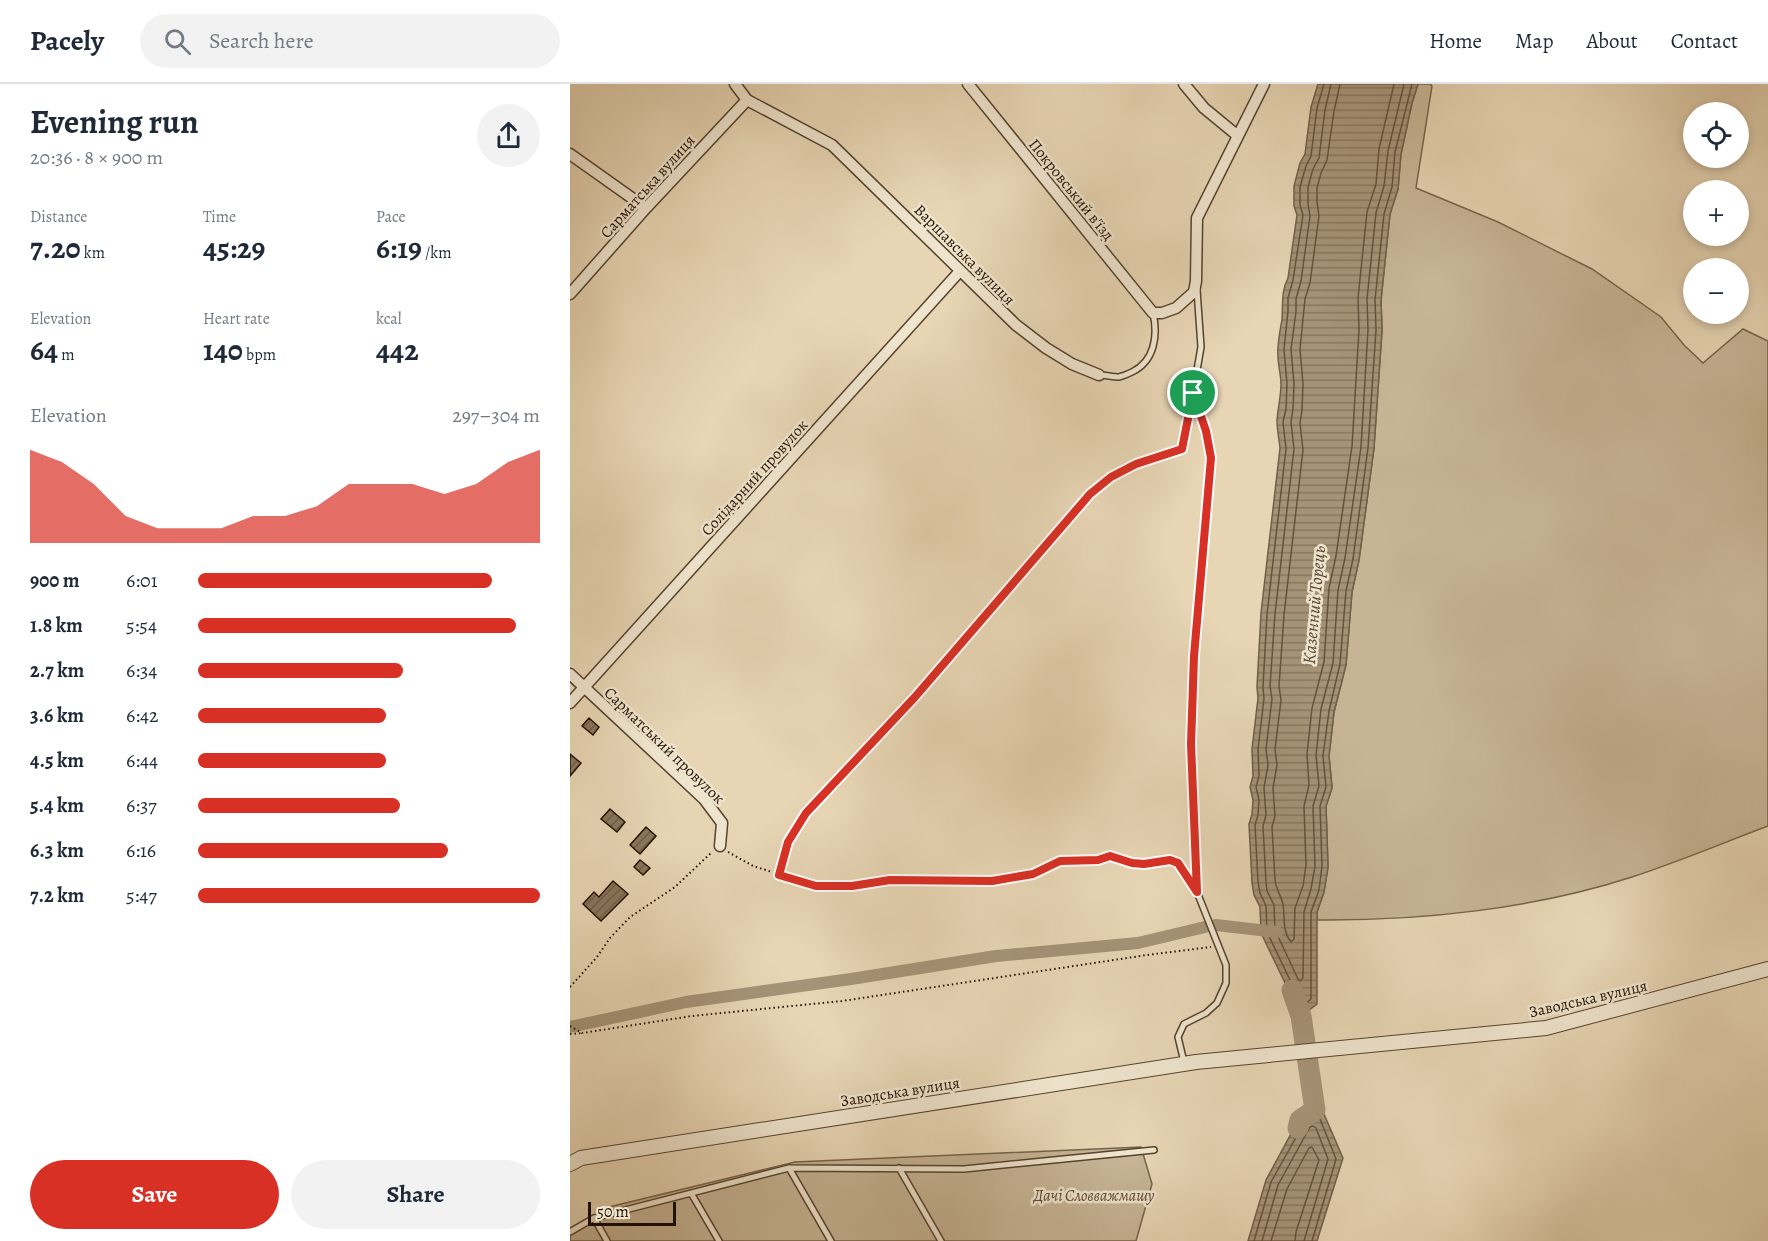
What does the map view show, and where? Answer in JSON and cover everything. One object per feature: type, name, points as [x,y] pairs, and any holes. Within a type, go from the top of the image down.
[{"type":"street","name":"Варшавська вулиця","points":[[735,84],[747,99],[832,145],[1016,325],[1072,364],[1099,375]]},
{"type":"street","name":"Покровський в'їзд","points":[[968,84],[1153,313]]},
{"type":"street","points":[[1184,84],[1204,108],[1238,136]]},
{"type":"street","points":[[1153,313],[1169,311],[1182,304],[1194,292],[1197,218],[1264,84]]},
{"type":"street","name":"Сарматська вулиця","points":[[570,294],[747,99]]},
{"type":"street","points":[[570,154],[646,208]]},
{"type":"street","name":"Солідарний провулок","points":[[570,703],[960,272]]},
{"type":"street","name":"Сарматський провулок","points":[[570,674],[704,799],[722,823],[720,846]]},
{"type":"street","name":"Заводська вулиця","points":[[570,1164],[581,1158],[1184,1064],[1546,1028],[1768,969]]},
{"type":"lane","points":[[1196,282],[1201,347],[1193,393],[1206,431],[1211,458],[1194,656],[1191,744],[1197,892]]},
{"type":"lane","name":"Варшавська вулиця","points":[[1099,375],[1120,377],[1135,371],[1146,363],[1153,347],[1155,334],[1153,313]]},
{"type":"lane","points":[[779,875],[816,886],[852,886],[890,880],[992,881],[1033,874],[1060,861],[1098,860],[1110,856],[1132,863],[1144,864],[1170,860],[1178,863],[1197,892],[1226,965],[1226,983],[1217,1003],[1206,1013],[1184,1024],[1178,1037],[1184,1064]]},
{"type":"lane","points":[[570,1233],[594,1218],[789,1168],[964,1168],[1154,1150]]},
{"type":"lane","points":[[789,1168],[831,1241]]},
{"type":"lane","points":[[899,1168],[941,1241]]},
{"type":"lane","points":[[691,1193],[719,1241]]},
{"type":"lane","points":[[594,1218],[607,1241]]},
{"type":"path","points":[[570,987],[630,917],[675,887],[720,846],[753,866],[779,875],[788,842],[806,813],[915,697],[1090,494],[1111,477],[1136,464],[1182,449],[1193,393]]},
{"type":"path","points":[[570,1035],[692,1016],[842,1001],[1217,946]]},
{"type":"path","points":[[570,1026],[582,1033]]},
{"type":"green space","points":[[1418,84],[1432,86],[1416,188],[1498,222],[1592,269],[1661,317],[1684,345],[1703,363],[1743,329],[1768,341],[1768,826],[1632,877],[1556,897],[1476,911],[1436,915],[1317,920],[1328,867],[1326,806],[1332,788],[1329,756],[1334,712],[1346,665],[1352,592],[1359,560],[1374,448],[1382,330],[1381,300],[1390,214],[1398,189],[1401,154]]},
{"type":"green space","name":"Дачі Словважмашу","points":[[1141,1147],[1152,1184],[1136,1241],[570,1241],[570,1230],[609,1207],[795,1162]]},
{"type":"water","points":[[1318,84],[1418,84],[1401,154],[1398,189],[1390,214],[1381,300],[1382,330],[1374,448],[1359,560],[1352,592],[1346,665],[1334,712],[1329,756],[1332,788],[1326,806],[1328,867],[1324,892],[1317,912],[1317,1004],[1301,1016],[1261,933],[1260,907],[1254,895],[1252,883],[1249,824],[1253,800],[1250,787],[1253,776],[1252,749],[1258,698],[1261,613],[1280,448],[1277,420],[1281,393],[1278,342],[1283,293],[1288,278],[1297,215],[1294,206],[1294,186],[1300,163],[1305,154],[1311,107]]},
{"type":"water","points":[[1306,1106],[1324,1114],[1343,1158],[1317,1241],[1248,1241],[1266,1180]]},
{"type":"building","points":[[589,718],[599,727],[593,735],[582,726]]},
{"type":"building","points":[[570,754],[581,763],[570,776]]},
{"type":"building","points":[[610,809],[625,822],[617,832],[601,819]]},
{"type":"building","points":[[646,827],[656,836],[640,854],[630,845]]},
{"type":"building","points":[[640,860],[650,868],[643,875],[634,867]]},
{"type":"building","points":[[613,881],[628,894],[601,921],[583,904],[594,892],[599,897]]},
{"type":"waterway","points":[[1216,925],[1277,932]]},
{"type":"waterway","points":[[570,1027],[686,1002],[996,956],[1138,943],[1205,927]]},
{"type":"waterway","name":"Казенний Торець","points":[[1292,990],[1301,1016],[1315,1110],[1300,1120],[1298,1128]]},
{"type":"route","points":[[1193,393],[1206,431],[1211,458],[1194,656],[1191,744],[1197,892],[1178,863],[1161,860],[1144,864],[1132,863],[1110,856],[1098,860],[1060,861],[1033,874],[992,881],[890,880],[852,886],[816,886],[779,875],[788,842],[806,813],[915,697],[1090,494],[1111,477],[1136,464],[1182,449],[1193,393]]}]
